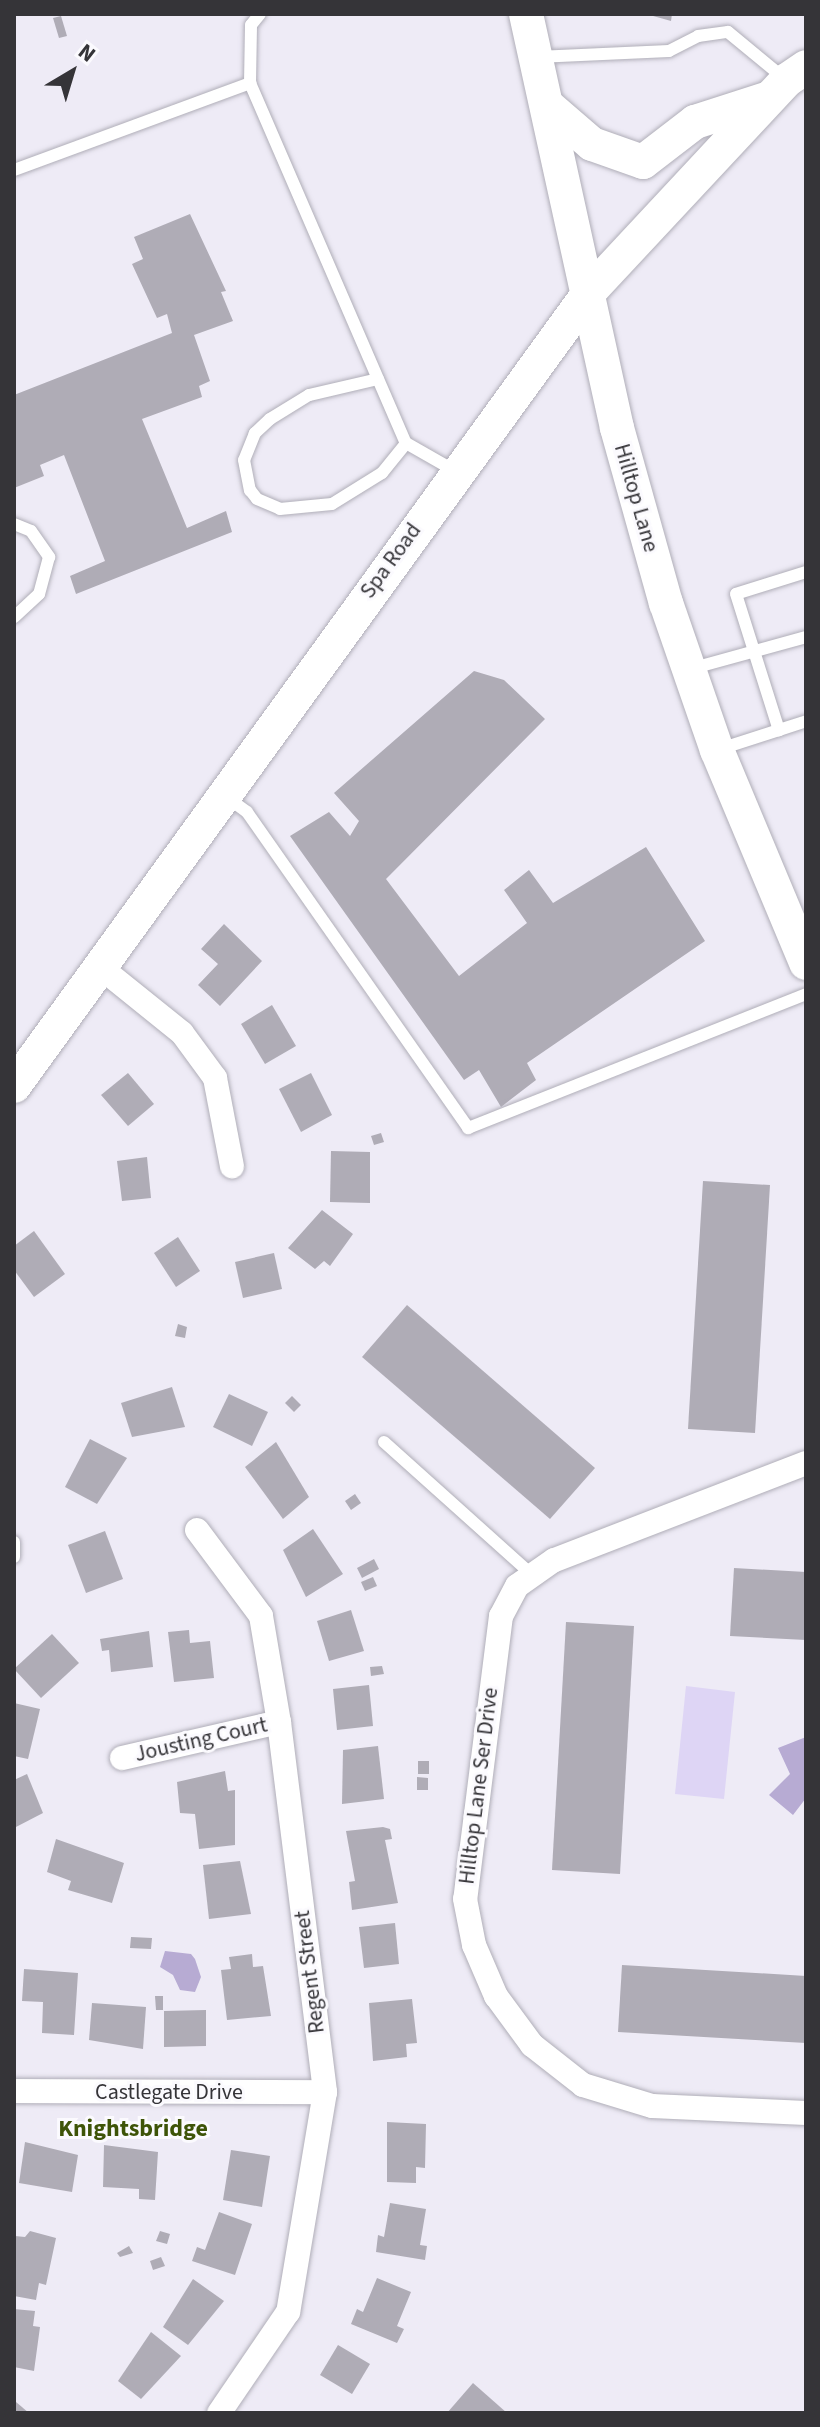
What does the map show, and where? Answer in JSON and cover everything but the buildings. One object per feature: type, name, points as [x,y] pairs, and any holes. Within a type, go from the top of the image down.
[{"type":"main road","name":"Hilltop Lane","points":[[526,14],[591,290],[617,428],[689,669],[717,750],[806,963]]},
{"type":"main road","points":[[550,108],[592,144],[643,162],[695,122],[788,82]]},
{"type":"main road","name":"Spa Road","points":[[14,1086],[456,471],[591,290],[788,82]]},
{"type":"street","points":[[100,967],[182,1033],[215,1078],[232,1166]]},
{"type":"street","name":"Hilltop Lane Ser Drive","points":[[806,1463],[554,1560],[517,1586],[501,1616],[465,1899],[474,1945],[496,1996],[532,2045],[583,2085],[652,2106],[806,2113]]},
{"type":"street","name":"Regent Street","points":[[197,1530],[261,1616],[279,1722],[325,2092],[288,2312],[219,2413]]},
{"type":"street","name":"Jousting Court","points":[[122,1758],[279,1722]]},
{"type":"street","name":"Castlegate Drive","points":[[14,2091],[325,2092]]},
{"type":"lane","points":[[260,14],[251,25],[250,83],[406,443],[456,471]]},
{"type":"lane","points":[[537,57],[669,51],[698,36],[728,32],[788,82]]},
{"type":"lane","points":[[14,170],[250,83]]},
{"type":"lane","points":[[378,379],[309,395],[270,419],[255,433],[244,460],[250,490],[257,499],[280,509],[332,504],[382,473],[406,443]]},
{"type":"lane","points":[[14,524],[31,531],[49,557],[39,594],[14,617]]},
{"type":"lane","points":[[779,730],[736,594],[806,572]]},
{"type":"lane","points":[[689,669],[806,637]]},
{"type":"lane","points":[[717,750],[806,721]]},
{"type":"lane","points":[[224,795],[247,812],[468,1128],[806,994]]},
{"type":"lane","points":[[384,1442],[532,1575]]},
{"type":"lane","points":[[14,1542],[14,1557]]},
{"type":"shaded area","points":[[686,1686],[735,1692],[724,1799],[675,1794]]},
{"type":"shaded area","points":[[806,1737],[806,1798],[793,1815],[769,1795],[790,1774],[778,1748]]},
{"type":"shaded area","points":[[165,1951],[191,1954],[195,1959],[201,1977],[195,1992],[180,1990],[173,1975],[160,1967]]},
{"type":"district","name":"Knightsbridge","points":[[133,2129]]}]
